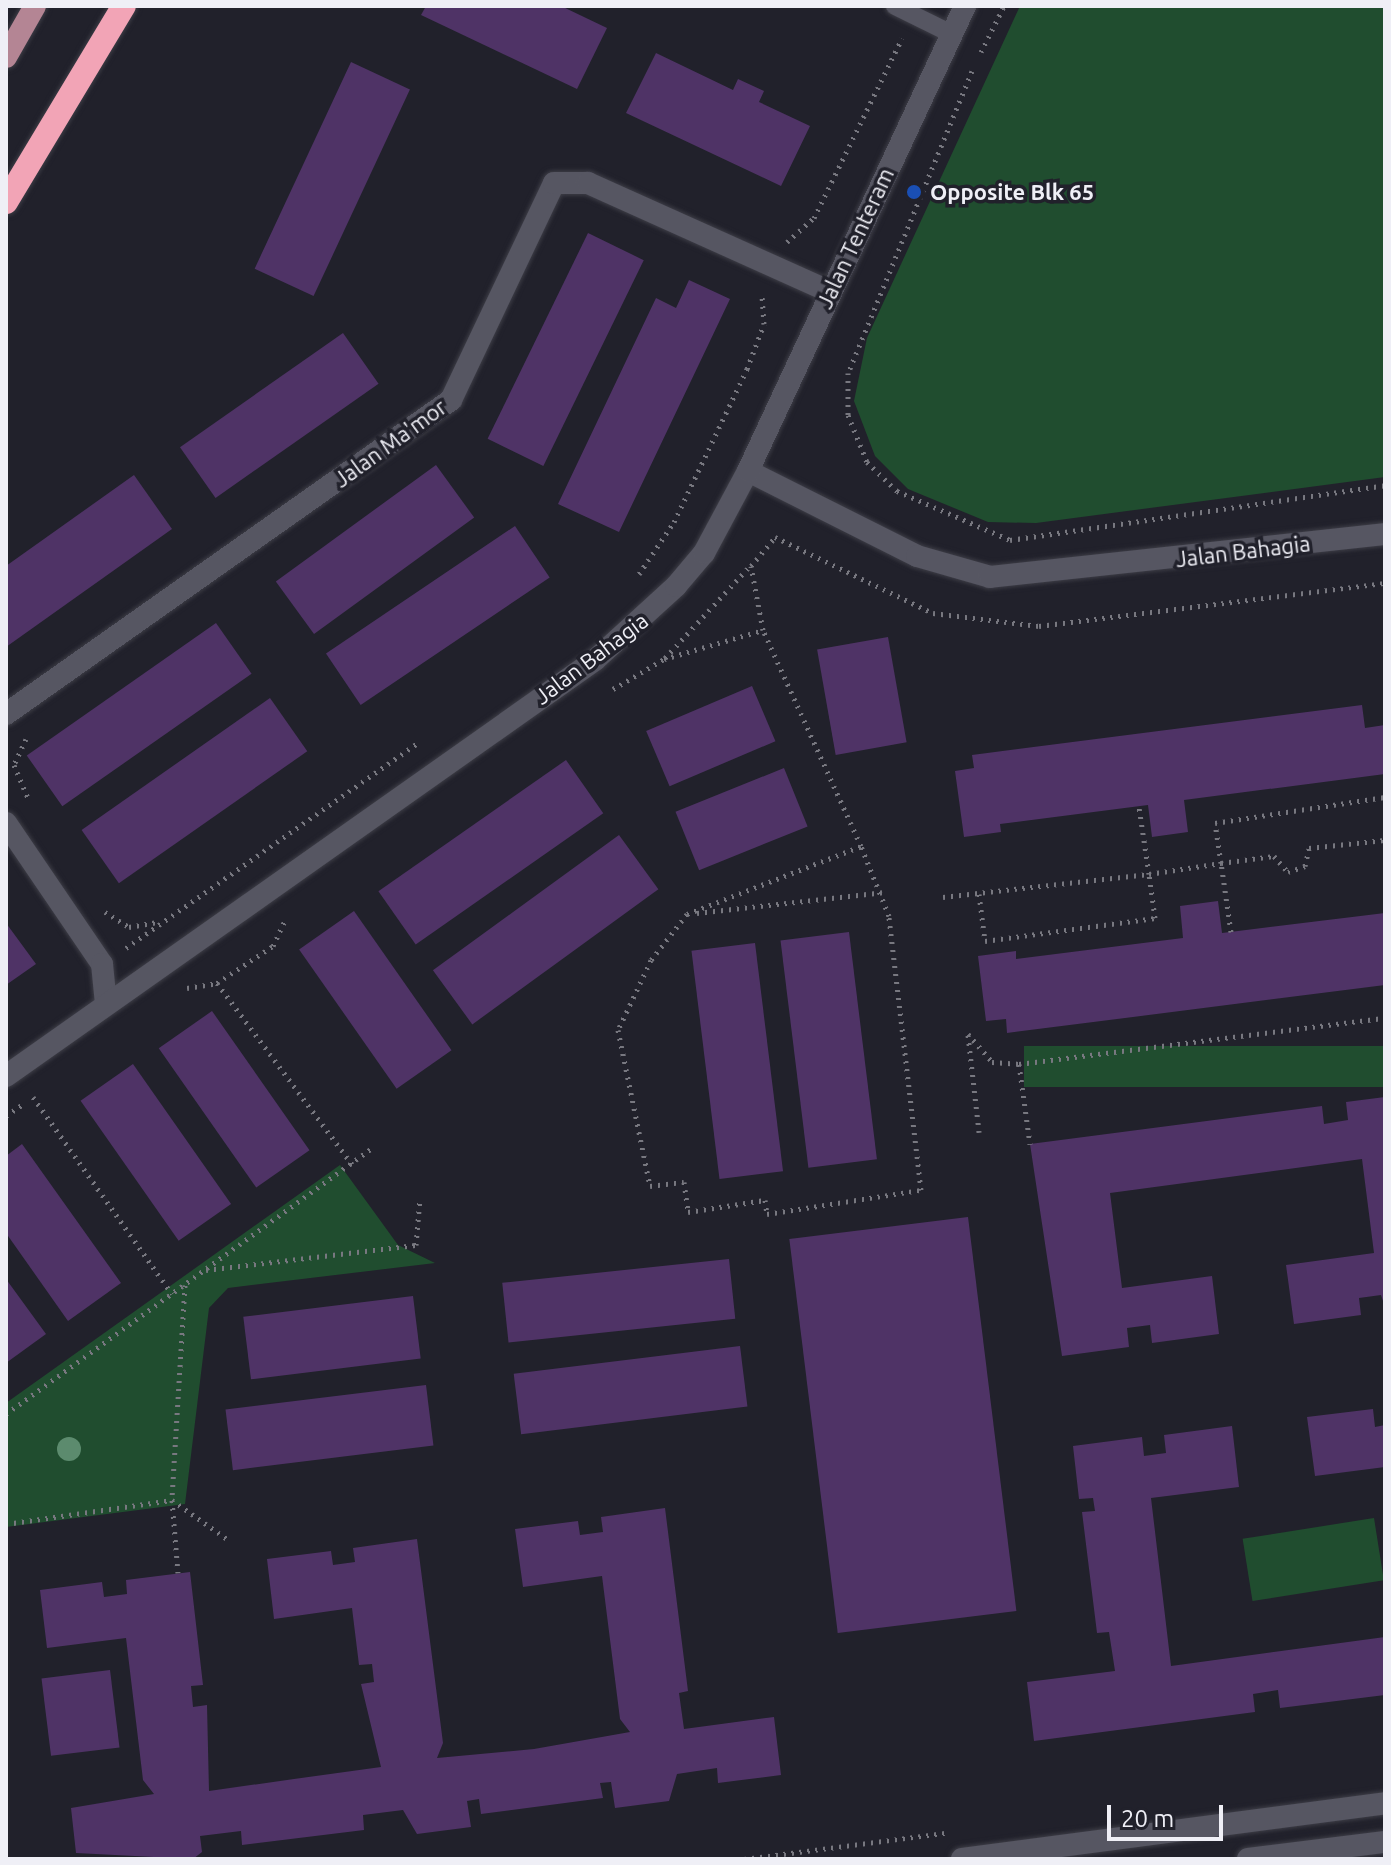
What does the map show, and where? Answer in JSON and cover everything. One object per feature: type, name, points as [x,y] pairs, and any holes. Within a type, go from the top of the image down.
[{"type":"highway","points":[[6,202],[124,6]]},
{"type":"main road","points":[[6,57],[35,6]]},
{"type":"street","name":"Jalan Tenteram","points":[[748,471],[965,6]]},
{"type":"street","name":"Jalan Ma'mor","points":[[6,714],[451,400],[554,183],[588,183],[830,292]]},
{"type":"street","name":"Jalan Bahagia","points":[[6,1076],[621,640],[704,553],[748,471],[917,556],[990,577],[1385,534]]},
{"type":"street","points":[[6,823],[102,964],[106,1004]]},
{"type":"street","points":[[962,1859],[1385,1803]]},
{"type":"street","points":[[1248,1859],[1385,1842]]},
{"type":"lane","points":[[895,6],[952,34]]},
{"type":"path","points":[[1004,6],[848,373],[848,415],[867,462],[897,491],[1010,540],[1385,485]]},
{"type":"path","points":[[633,581],[674,522],[747,369],[764,324],[761,298],[790,235],[814,218],[914,15]]},
{"type":"path","points":[[750,287],[761,298]]},
{"type":"path","points":[[664,659],[775,537],[933,613],[1039,626],[1385,583]]},
{"type":"path","points":[[751,566],[763,630],[883,892],[921,1190],[767,1214],[765,1200],[688,1212],[684,1182],[650,1186],[618,1030],[651,960],[687,914],[861,846]]},
{"type":"path","points":[[604,694],[664,659],[763,630]]},
{"type":"path","points":[[31,734],[14,765],[34,809]]},
{"type":"path","points":[[102,964],[425,738]]},
{"type":"path","points":[[1231,932],[1215,823],[1385,797]]},
{"type":"path","points":[[979,894],[985,941],[1155,918],[1139,807]]},
{"type":"path","points":[[943,897],[1149,874],[1274,856],[1288,872],[1305,866],[1309,848],[1385,840]]},
{"type":"path","points":[[687,914],[883,892]]},
{"type":"path","points":[[94,897],[129,927],[163,921]]},
{"type":"path","points":[[175,997],[217,983],[273,946],[291,915]]},
{"type":"path","points":[[217,983],[352,1164]]},
{"type":"path","points":[[979,1132],[968,1034],[992,1062],[1019,1064],[1385,1018]]},
{"type":"path","points":[[1019,1064],[1030,1144]]},
{"type":"path","points":[[6,1116],[46,1088]]},
{"type":"path","points":[[33,1097],[172,1294]]},
{"type":"path","points":[[6,1414],[372,1148]]},
{"type":"path","points":[[205,1270],[416,1245],[420,1198]]},
{"type":"path","points":[[178,1573],[172,1500],[186,1284]]},
{"type":"path","points":[[6,1524],[172,1500],[230,1541]]},
{"type":"green space","points":[[1020,6],[1385,6],[1385,477],[1036,523],[988,522],[908,489],[875,456],[854,401],[867,338]]},
{"type":"green space","points":[[1024,1046],[1385,1046],[1385,1087],[1024,1087]]},
{"type":"green space","points":[[340,1165],[398,1245],[435,1263],[228,1288],[209,1308],[185,1504],[6,1527],[6,1403]]},
{"type":"green space","points":[[1374,1518],[1384,1580],[1252,1601],[1243,1539]]},
{"type":"building","points":[[426,6],[561,6],[607,28],[577,89],[421,15]]},
{"type":"building","points":[[656,53],[733,90],[738,79],[764,91],[759,102],[810,126],[781,186],[626,113]]},
{"type":"building","points":[[351,62],[410,89],[314,296],[255,269]]},
{"type":"building","points":[[588,233],[644,260],[543,466],[488,439]]},
{"type":"building","points":[[689,280],[730,299],[619,532],[558,504],[656,298],[676,308]]},
{"type":"building","points":[[343,333],[379,384],[216,498],[180,447]]},
{"type":"building","points":[[436,465],[474,518],[314,634],[276,581]]},
{"type":"building","points":[[134,475],[172,529],[6,647],[6,566]]},
{"type":"building","points":[[515,526],[550,577],[361,705],[326,653]]},
{"type":"building","points":[[216,623],[252,674],[62,806],[27,755]]},
{"type":"building","points":[[888,637],[907,742],[836,755],[817,650]]},
{"type":"building","points":[[752,686],[775,741],[670,786],[646,731]]},
{"type":"building","points":[[270,698],[307,751],[119,883],[82,830]]},
{"type":"building","points":[[1362,705],[1365,728],[1385,725],[1385,774],[1184,800],[1188,832],[1152,837],[1148,805],[1000,824],[1001,832],[964,837],[955,771],[974,768],[972,755]]},
{"type":"building","points":[[566,760],[603,813],[416,945],[378,891]]},
{"type":"building","points":[[784,768],[808,826],[699,870],[676,812]]},
{"type":"building","points":[[619,835],[658,889],[472,1024],[433,970]]},
{"type":"building","points":[[1218,901],[1222,933],[1385,913],[1385,985],[1007,1033],[1006,1019],[986,1021],[978,956],[1016,951],[1016,959],[1183,938],[1180,906]]},
{"type":"building","points":[[354,911],[452,1050],[397,1089],[299,949]]},
{"type":"building","points":[[6,923],[36,964],[6,985]]},
{"type":"building","points":[[849,932],[877,1159],[808,1168],[781,940]]},
{"type":"building","points":[[755,943],[783,1171],[720,1179],[691,951]]},
{"type":"building","points":[[212,1011],[310,1150],[256,1188],[159,1048]]},
{"type":"building","points":[[133,1064],[231,1204],[179,1241],[81,1101]]},
{"type":"building","points":[[1385,1097],[1385,1307],[1381,1295],[1359,1298],[1361,1315],[1294,1324],[1286,1265],[1374,1253],[1362,1159],[1110,1193],[1122,1288],[1212,1276],[1219,1334],[1152,1343],[1150,1325],[1127,1328],[1129,1347],[1062,1356],[1030,1144],[1322,1106],[1324,1124],[1348,1120],[1346,1102]]},
{"type":"building","points":[[22,1144],[121,1283],[68,1321],[6,1233],[6,1156]]},
{"type":"building","points":[[968,1217],[1016,1611],[838,1633],[789,1239]]},
{"type":"building","points":[[729,1259],[735,1319],[509,1343],[502,1283]]},
{"type":"building","points":[[6,1279],[46,1334],[6,1363]]},
{"type":"building","points":[[413,1296],[421,1359],[251,1379],[243,1317]]},
{"type":"building","points":[[740,1346],[747,1407],[521,1434],[514,1374]]},
{"type":"building","points":[[426,1385],[433,1446],[233,1470],[226,1410]]},
{"type":"building","points":[[1373,1409],[1375,1427],[1385,1425],[1385,1467],[1315,1476],[1307,1417]]},
{"type":"building","points":[[1232,1426],[1239,1487],[1151,1498],[1171,1666],[1385,1637],[1385,1695],[1280,1708],[1278,1690],[1253,1694],[1255,1712],[1034,1741],[1027,1682],[1115,1671],[1109,1632],[1097,1633],[1082,1512],[1095,1511],[1093,1498],[1079,1499],[1073,1446],[1142,1437],[1144,1456],[1166,1453],[1164,1435]]},
{"type":"building","points":[[665,1508],[688,1691],[679,1693],[684,1729],[774,1717],[781,1775],[718,1783],[717,1768],[677,1774],[669,1801],[615,1808],[611,1782],[600,1783],[603,1798],[481,1814],[479,1799],[467,1801],[471,1827],[417,1834],[403,1810],[363,1815],[364,1830],[242,1845],[241,1831],[200,1836],[202,1852],[193,1859],[76,1853],[71,1808],[154,1794],[143,1780],[126,1638],[47,1648],[40,1590],[102,1582],[104,1597],[127,1594],[126,1580],[190,1572],[203,1685],[191,1686],[193,1707],[207,1705],[209,1791],[381,1767],[361,1684],[374,1682],[372,1664],[359,1665],[352,1608],[274,1619],[267,1559],[331,1551],[333,1565],[355,1562],[353,1548],[417,1539],[443,1743],[437,1758],[534,1749],[630,1732],[620,1719],[602,1576],[523,1587],[515,1529],[578,1521],[580,1535],[603,1532],[601,1517]]},
{"type":"building","points":[[110,1670],[120,1747],[51,1756],[42,1678]]},
{"type":"place","name":"Opposite Blk 65","points":[[914,192]]}]
